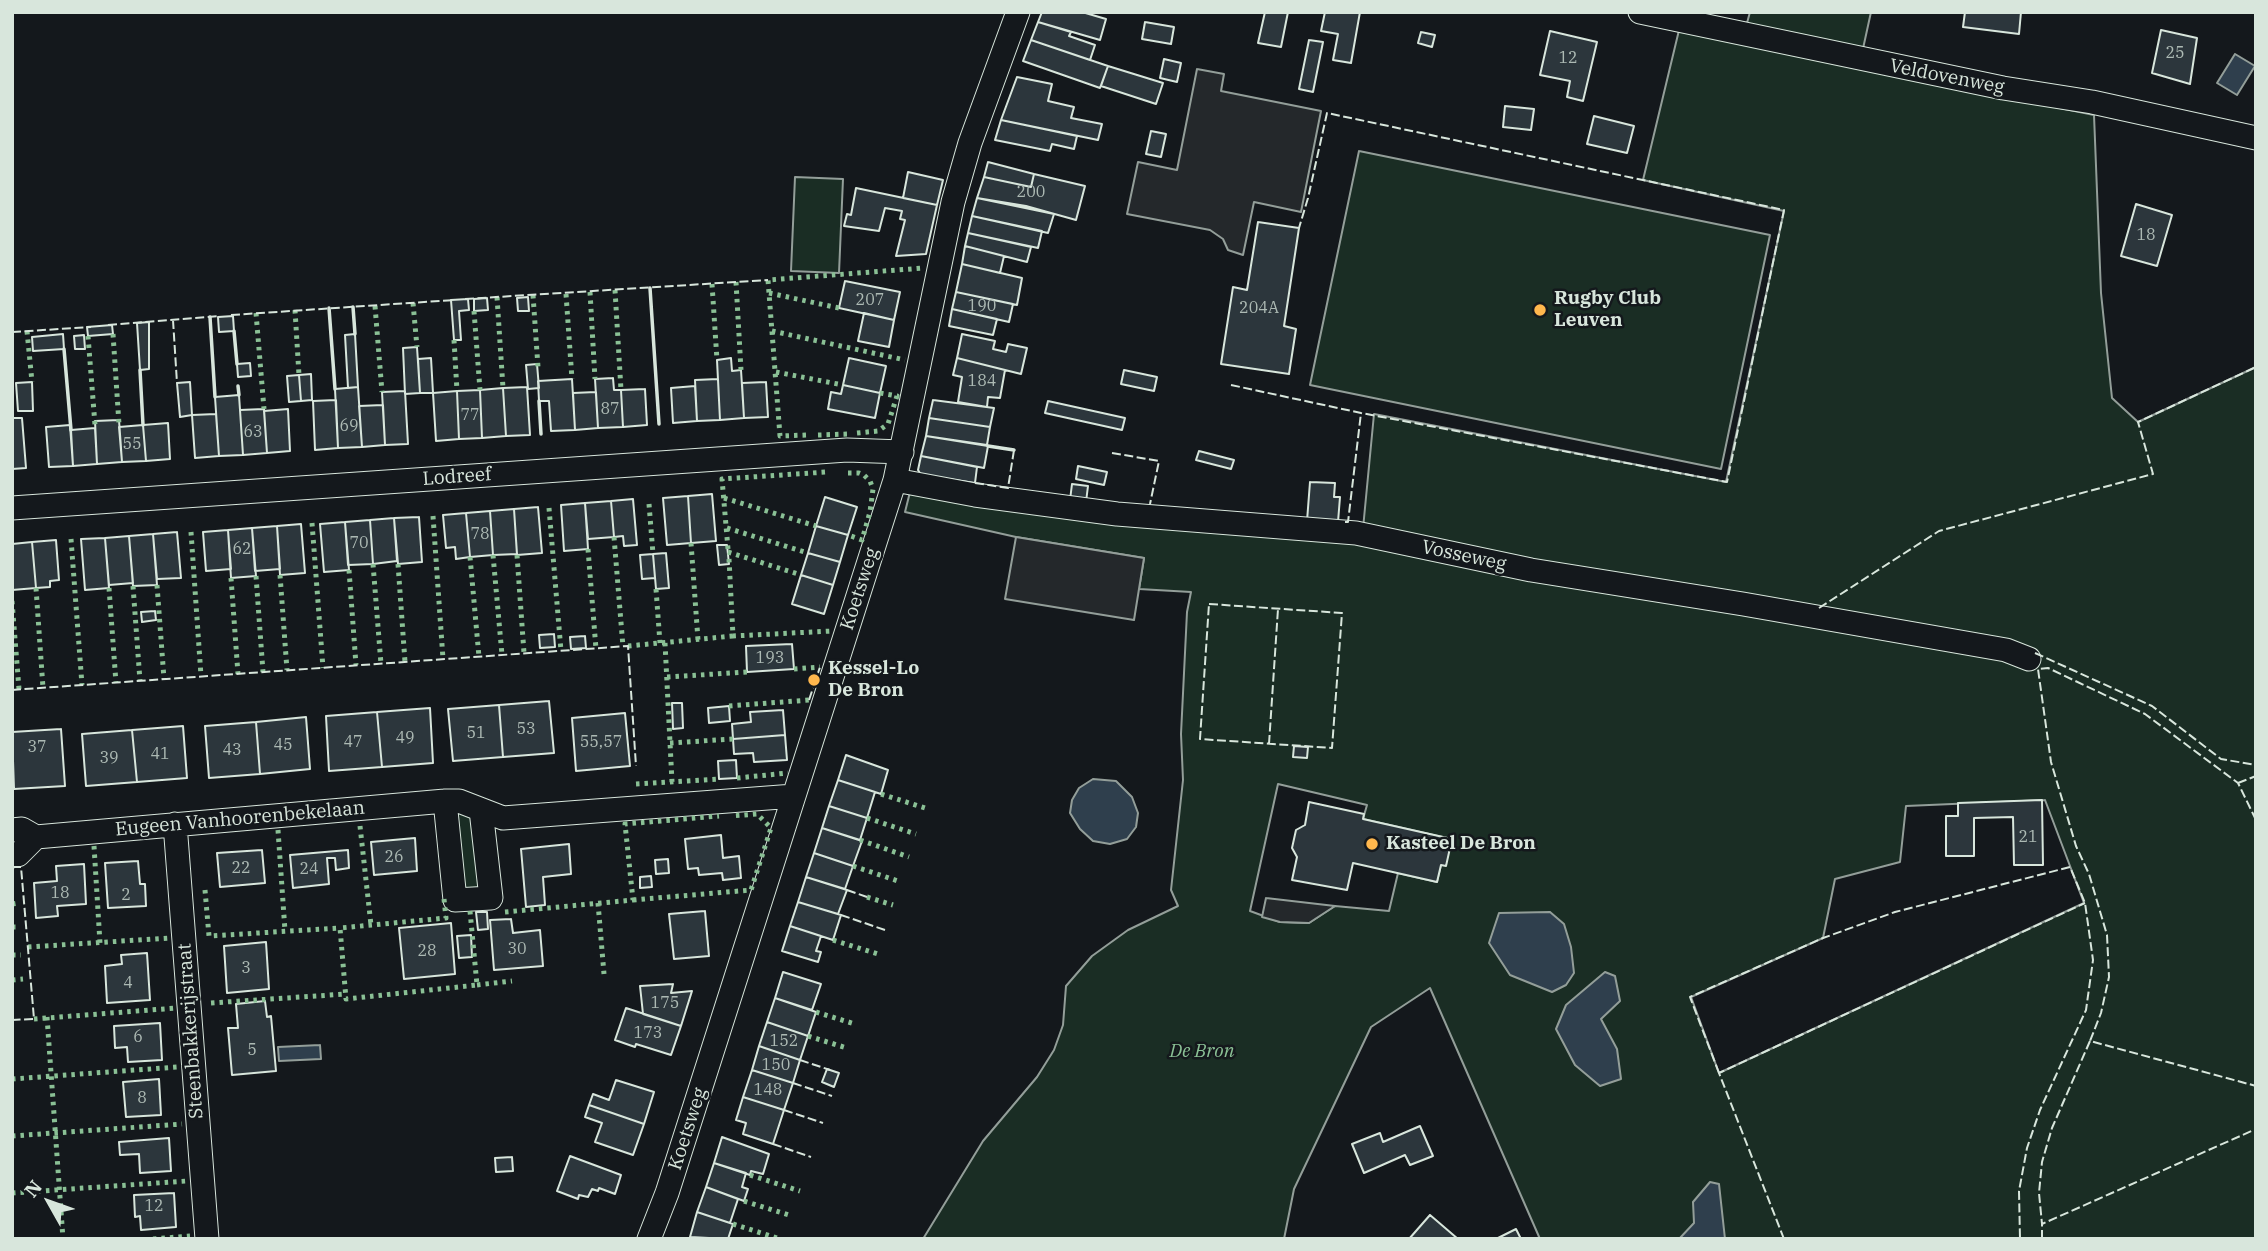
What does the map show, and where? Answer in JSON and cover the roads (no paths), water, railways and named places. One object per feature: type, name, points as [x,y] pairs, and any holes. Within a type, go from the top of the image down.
[{"type":"street","name":"Koetsweg","points":[[649,1239],[671,1180],[895,480],[953,202],[970,143],[1018,12]]},
{"type":"street","name":"Veldovenweg","points":[[1640,12],[2003,88],[2092,102],[2256,138]]},
{"type":"street","name":"Lodreef","points":[[12,508],[847,450],[902,452]]},
{"type":"street","name":"Vosseweg","points":[[895,480],[975,495],[1117,514],[1356,533],[1531,570],[1993,648],[2029,659]]},
{"type":"street","name":"Eugeen Vanhoorenbekelaan","points":[[12,830],[22,829],[36,837],[445,801],[459,801],[503,818],[794,796]]},
{"type":"street","points":[[445,801],[455,900],[491,898],[481,810]]},
{"type":"street","name":"Steenbakkerijstraat","points":[[175,824],[207,1239]]},
{"type":"street","points":[[12,856],[18,855],[36,837]]},
{"type":"water","points":[[2235,54],[2255,66],[2237,95],[2217,83]]},
{"type":"water","points":[[1093,779],[1116,781],[1132,797],[1138,813],[1136,827],[1127,839],[1110,844],[1093,841],[1080,829],[1070,813],[1072,800],[1079,788]]},
{"type":"water","points":[[1550,912],[1564,924],[1571,947],[1574,973],[1566,985],[1552,992],[1510,975],[1489,943],[1499,913]]},
{"type":"water","points":[[1605,972],[1615,976],[1620,1001],[1601,1019],[1617,1049],[1621,1079],[1600,1086],[1575,1065],[1556,1029],[1566,1005]]},
{"type":"water","points":[[320,1045],[321,1059],[279,1061],[278,1047]]},
{"type":"water","points":[[1710,1182],[1719,1184],[1725,1239],[1679,1239],[1694,1223],[1693,1202]]},
{"type":"place","name":"Rugby Club Leuven","points":[[1540,310]]},
{"type":"place","name":"Kessel-Lo De Bron","points":[[814,680]]},
{"type":"place","name":"Kasteel De Bron","points":[[1372,844]]},
{"type":"park label","name":"De Bron","points":[[1202,1052]]}]
